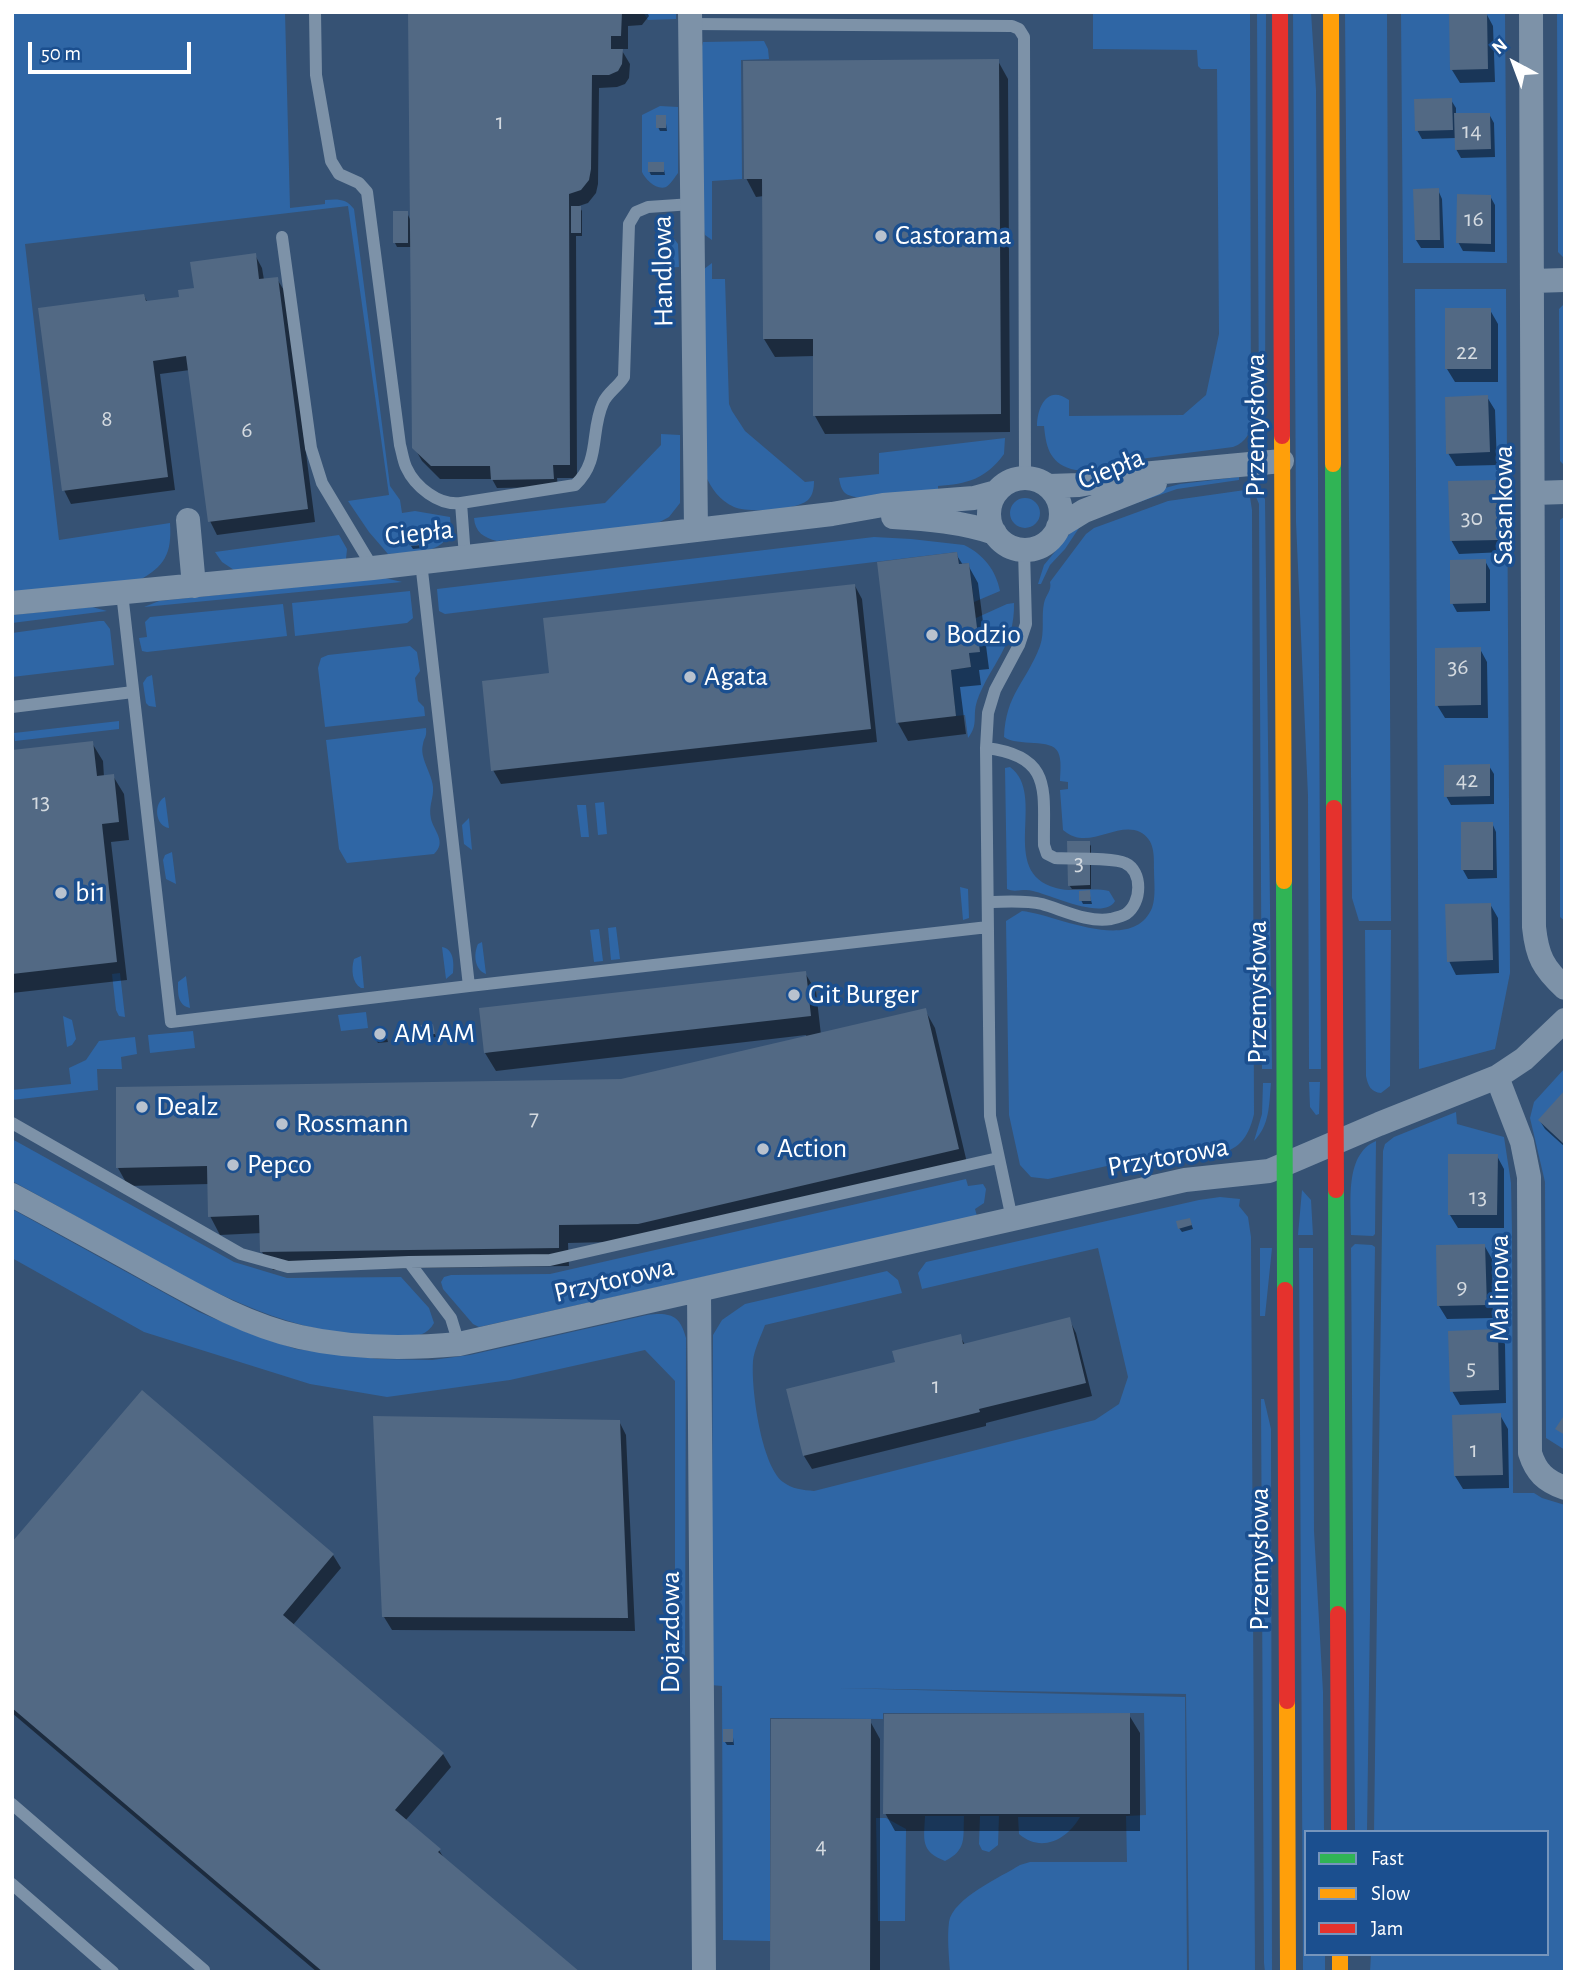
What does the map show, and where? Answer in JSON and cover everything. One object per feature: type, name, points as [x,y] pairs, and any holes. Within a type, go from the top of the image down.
[{"type":"main road","name":"Przemysłowa","points":[[1280,12],[1288,1972]]},
{"type":"main road","points":[[1331,12],[1339,1830]]},
{"type":"street","name":"Sasankowa","points":[[1531,12],[1534,281],[1534,927],[1536,949],[1542,964],[1565,988]]},
{"type":"street","name":"Handlowa","points":[[690,18],[696,530]]},
{"type":"street","points":[[1534,281],[1565,280]]},
{"type":"street","name":"Ciepła","points":[[1049,486],[1079,485],[1142,474],[1282,461]]},
{"type":"street","name":"Ciepła","points":[[1058,527],[1084,512],[1189,471]]},
{"type":"street","name":"Ciepła","points":[[12,603],[373,568],[832,514],[883,505],[974,498],[996,492],[1014,479],[1025,478],[1033,478],[1049,486],[1060,505],[1061,516],[1058,527],[1045,544],[1024,550],[1003,542],[995,533],[971,526],[943,521],[832,514]]},
{"type":"street","points":[[995,533],[989,513],[996,492]]},
{"type":"street","points":[[1534,493],[1565,492]]},
{"type":"street","points":[[188,520],[194,586]]},
{"type":"street","points":[[1497,1077],[1524,1059],[1565,1020]]},
{"type":"street","name":"Przytorowa","points":[[12,1195],[218,1308],[267,1327],[329,1343],[420,1348],[459,1344],[699,1292],[1185,1180],[1269,1171],[1497,1077]]},
{"type":"street","name":"Malinowa","points":[[1497,1077],[1522,1142],[1529,1177],[1530,1452],[1541,1475],[1550,1483],[1564,1488]]},
{"type":"street","name":"Dojazdowa","points":[[699,1292],[704,1972]]},
{"type":"lane","points":[[315,12],[316,75],[331,161],[339,174],[359,183],[366,192],[405,465],[426,491],[451,505],[575,485],[584,477],[596,444],[599,412],[604,398],[618,387],[624,377],[629,224],[636,212],[648,207],[692,204]]},
{"type":"lane","points":[[690,18],[1012,26],[1019,29],[1024,37],[1025,478]]},
{"type":"lane","points":[[282,236],[311,448],[322,483],[373,568]]},
{"type":"lane","points":[[461,503],[465,557]]},
{"type":"lane","points":[[1012,1219],[990,1116],[986,748],[988,713],[995,690],[1019,645],[1026,624],[1024,550]]},
{"type":"lane","points":[[421,562],[469,986]]},
{"type":"lane","points":[[122,593],[171,1022],[988,927]]},
{"type":"lane","points":[[12,707],[133,692]]},
{"type":"lane","points":[[986,748],[1002,750],[1020,757],[1038,774],[1043,783],[1044,845],[1047,854],[1055,858],[1122,861],[1135,871],[1138,880],[1138,894],[1126,914],[1108,919],[1088,918],[1040,904],[988,902]]},
{"type":"lane","points":[[12,1124],[241,1254],[288,1267],[550,1260],[998,1158]]},
{"type":"lane","points":[[409,1262],[452,1318],[459,1344]]},
{"type":"lane","points":[[12,1804],[205,1971]]},
{"type":"lane","points":[[12,1884],[113,1972]]},
{"type":"shaded area","points":[[12,12],[285,12],[290,208],[325,204],[325,200],[333,199],[344,201],[354,209],[390,486],[400,500],[402,513],[415,511],[450,517],[450,530],[439,545],[420,552],[388,554],[348,501],[389,495],[348,206],[25,244],[59,540],[170,523],[170,543],[161,564],[138,581],[12,592]]},
{"type":"shaded area","points":[[643,12],[676,12],[676,19],[648,20]]},
{"type":"shaded area","points":[[1093,12],[1250,12],[1251,418],[1247,436],[1233,447],[1078,470],[1064,466],[1053,458],[1044,426],[1037,426],[1041,406],[1049,396],[1061,396],[1069,400],[1069,416],[1183,415],[1206,395],[1219,334],[1217,69],[1201,69],[1198,66],[1197,50],[1093,49]]},
{"type":"shaded area","points":[[1257,12],[1266,12],[1265,429],[1255,444],[1252,443],[1257,434],[1259,419]]},
{"type":"shaded area","points":[[1293,12],[1311,12],[1316,90],[1321,1069],[1309,1069],[1308,796],[1296,522]]},
{"type":"shaded area","points":[[1345,12],[1387,12],[1391,921],[1359,921],[1352,898]]},
{"type":"shaded area","points":[[1401,12],[1505,12],[1507,263],[1403,263]]},
{"type":"shaded area","points":[[1557,12],[1565,12],[1565,259],[1558,252]]},
{"type":"shaded area","points":[[764,41],[769,59],[741,60],[742,179],[712,181],[712,240],[705,235],[703,226],[703,42]]},
{"type":"shaded area","points":[[660,106],[678,107],[678,173],[669,185],[663,188],[652,184],[642,172],[642,115]]},
{"type":"shaded area","points":[[665,227],[678,244],[679,267],[664,268]]},
{"type":"shaded area","points":[[712,263],[712,279],[725,279],[729,404],[745,431],[805,482],[814,481],[811,496],[802,504],[771,510],[734,507],[716,494],[705,475],[704,269]]},
{"type":"shaded area","points":[[1415,289],[1506,289],[1510,973],[1495,1049],[1419,1069]]},
{"type":"shaded area","points":[[1565,303],[1565,466],[1560,461],[1559,309]]},
{"type":"shaded area","points":[[661,434],[680,435],[680,503],[669,517],[656,524],[497,541],[478,531],[474,518],[605,503],[661,445]]},
{"type":"shaded area","points":[[1005,438],[1004,454],[983,475],[967,482],[938,486],[938,494],[862,498],[845,493],[840,484],[839,478],[879,474],[879,453]]},
{"type":"shaded area","points":[[1239,477],[1239,480],[1177,489],[1093,518],[1079,528],[1050,565],[1041,584],[1038,584],[1044,565],[1087,516],[1180,484]]},
{"type":"shaded area","points":[[1252,487],[1265,499],[1272,1069],[1262,1069],[1259,504]]},
{"type":"shaded area","points":[[1245,490],[1250,497],[1252,510],[1254,1114],[1242,1141],[1228,1151],[1134,1160],[1048,1179],[1031,1177],[1020,1165],[1009,1115],[1006,921],[1022,911],[1092,928],[1128,929],[1142,922],[1152,908],[1154,859],[1149,839],[1140,832],[1121,830],[1082,838],[1063,830],[1060,790],[1068,789],[1068,782],[1060,781],[1058,752],[1049,745],[1017,742],[1004,737],[1009,709],[1040,646],[1043,608],[1050,582],[1086,534],[1094,528],[1168,501]]},
{"type":"shaded area","points":[[1025,498],[1036,502],[1040,513],[1036,524],[1025,528],[1014,524],[1010,513],[1014,502]]},
{"type":"shaded area","points":[[1565,516],[1565,921],[1560,917],[1560,520]]},
{"type":"shaded area","points":[[339,535],[347,549],[346,559],[234,570],[222,562],[215,552]]},
{"type":"shaded area","points":[[874,537],[964,545],[988,564],[1000,591],[974,602],[969,563],[959,564],[957,552],[445,614],[439,611],[437,589]]},
{"type":"shaded area","points":[[385,578],[402,582],[144,607],[159,601]]},
{"type":"shaded area","points":[[410,591],[413,618],[407,623],[295,636],[292,603]]},
{"type":"shaded area","points":[[1014,603],[1011,632],[977,701],[973,729],[968,738],[965,715],[956,716],[951,670],[971,667],[969,653],[976,618]]},
{"type":"shaded area","points":[[283,604],[287,636],[142,651],[139,638],[147,637],[145,622],[150,617]]},
{"type":"shaded area","points":[[92,607],[107,611],[12,623],[12,615]]},
{"type":"shaded area","points":[[104,621],[110,629],[114,665],[12,677],[12,633]]},
{"type":"shaded area","points":[[410,646],[417,652],[420,671],[415,678],[418,701],[424,707],[425,716],[325,727],[318,668],[321,658]]},
{"type":"shaded area","points":[[152,675],[156,707],[146,703],[143,683]]},
{"type":"shaded area","points":[[119,721],[119,729],[15,741],[14,733]]},
{"type":"shaded area","points":[[426,728],[422,749],[433,787],[430,814],[440,841],[438,850],[434,854],[347,863],[339,849],[326,740]]},
{"type":"shaded area","points":[[1010,767],[1020,780],[1025,795],[1029,866],[1039,879],[1056,888],[1109,891],[1115,901],[1109,906],[1089,908],[1030,890],[1007,889],[1005,768]]},
{"type":"shaded area","points":[[165,797],[169,828],[161,823],[157,814],[159,804]]},
{"type":"shaded area","points":[[604,802],[607,834],[598,835],[595,803]]},
{"type":"shaded area","points":[[577,805],[586,805],[589,837],[581,837]]},
{"type":"shaded area","points":[[469,818],[472,850],[464,844],[462,825]]},
{"type":"shaded area","points":[[172,852],[176,884],[166,879],[163,860],[165,855]]},
{"type":"shaded area","points":[[960,887],[968,889],[969,918],[963,920]]},
{"type":"shaded area","points":[[616,927],[620,959],[611,960],[608,928]]},
{"type":"shaded area","points":[[599,929],[603,961],[594,962],[590,930]]},
{"type":"shaded area","points":[[1365,930],[1391,930],[1390,1086],[1381,1093],[1370,1088],[1366,1076]]},
{"type":"shaded area","points":[[482,942],[486,974],[477,966],[475,957],[476,948]]},
{"type":"shaded area","points":[[442,947],[449,950],[453,961],[453,973],[446,979]]},
{"type":"shaded area","points":[[361,956],[364,988],[356,983],[353,971],[354,959]]},
{"type":"shaded area","points":[[120,973],[125,1017],[119,1016],[116,1010],[112,974]]},
{"type":"shaded area","points":[[186,976],[190,1008],[180,1001],[178,994],[178,982]]},
{"type":"shaded area","points":[[366,1012],[368,1028],[341,1031],[338,1015]]},
{"type":"shaded area","points":[[63,1016],[72,1020],[76,1039],[67,1047]]},
{"type":"shaded area","points":[[193,1031],[195,1048],[150,1053],[148,1035]]},
{"type":"shaded area","points":[[135,1037],[137,1054],[121,1057],[122,1069],[97,1069],[98,1090],[12,1100],[12,1090],[71,1084],[69,1068],[86,1060],[99,1041]]},
{"type":"shaded area","points":[[1565,1068],[1565,1450],[1546,1438],[1545,1182],[1530,1118],[1534,1102]]},
{"type":"shaded area","points":[[1309,1082],[1320,1082],[1319,1114],[1316,1115],[1310,1107]]},
{"type":"shaded area","points":[[1263,1083],[1271,1083],[1269,1106],[1263,1128],[1254,1141],[1262,1114]]},
{"type":"shaded area","points":[[1456,1112],[1457,1124],[1504,1137],[1511,1183],[1513,1493],[1534,1493],[1565,1505],[1565,1972],[1370,1972],[1371,1956],[1549,1956],[1549,1830],[1374,1830],[1383,1151],[1385,1144],[1394,1137]]},
{"type":"shaded area","points":[[12,1139],[234,1262],[287,1278],[401,1277],[429,1308],[434,1323],[425,1333],[413,1336],[352,1334],[287,1321],[227,1297],[12,1181]]},
{"type":"shaded area","points":[[1376,1141],[1375,1234],[1351,1235],[1354,1169],[1365,1148]]},
{"type":"shaded area","points":[[966,1179],[968,1186],[983,1184],[986,1189],[984,1203],[975,1209],[977,1216],[479,1327],[473,1324],[443,1289],[441,1282],[444,1277],[451,1275],[550,1274]]},
{"type":"shaded area","points":[[1302,1190],[1311,1200],[1313,1235],[1298,1235]]},
{"type":"shaded area","points":[[1220,1197],[1240,1199],[1239,1206],[1248,1217],[1251,1237],[1255,1972],[1189,1972],[1186,1694],[838,1688],[1185,1697],[1187,1972],[950,1972],[948,1941],[952,1913],[979,1889],[1030,1862],[1127,1862],[1126,1816],[1146,1815],[1144,1713],[883,1713],[883,1719],[770,1718],[770,1941],[723,1940],[722,1686],[711,1685],[713,1335],[722,1320],[745,1304],[887,1271],[898,1280],[902,1293],[765,1325],[753,1361],[756,1407],[763,1443],[775,1473],[783,1482],[794,1488],[814,1491],[1095,1420],[1119,1404],[1128,1377],[1098,1248],[922,1289],[918,1273],[926,1262]]},
{"type":"shaded area","points":[[12,1209],[199,1312],[296,1349],[378,1359],[432,1360],[470,1355],[647,1315],[662,1314],[673,1317],[681,1324],[686,1338],[685,1662],[675,1655],[675,1381],[645,1350],[510,1380],[387,1397],[310,1384],[144,1332],[12,1258]]},
{"type":"shaded area","points":[[1355,1244],[1375,1247],[1367,1830],[1355,1830],[1351,1248]]},
{"type":"shaded area","points":[[1260,1248],[1272,1248],[1265,1316],[1260,1316]]},
{"type":"shaded area","points":[[1299,1248],[1313,1248],[1314,1531],[1323,1692],[1324,1830],[1304,1830],[1304,1956],[1325,1956],[1325,1972],[1303,1972]]},
{"type":"shaded area","points":[[1261,1399],[1264,1399],[1271,1429],[1272,1972],[1265,1972],[1264,1963]]},
{"type":"shaded area","points":[[925,1816],[964,1816],[960,1848],[945,1861],[927,1849],[924,1838]]},
{"type":"shaded area","points":[[980,1816],[999,1816],[998,1845],[989,1852],[982,1850],[979,1844]]},
{"type":"shaded area","points":[[1018,1817],[1080,1817],[1061,1837],[1045,1843],[1036,1843],[1019,1834]]},
{"type":"shaded area","points":[[876,1818],[886,1818],[906,1829],[905,1921],[878,1921]]},
{"type":"building","points":[[408,12],[622,12],[621,36],[611,36],[611,49],[623,49],[622,64],[618,71],[609,75],[592,75],[589,180],[581,190],[569,194],[570,465],[553,465],[554,479],[491,480],[490,466],[431,466],[412,448]]},
{"type":"building","points":[[1449,12],[1487,12],[1488,69],[1450,70]]},
{"type":"building","name":"Castorama","points":[[999,59],[1001,414],[813,416],[813,339],[763,339],[762,179],[744,179],[743,61]]},
{"type":"building","points":[[1452,98],[1453,130],[1415,131],[1414,99]]},
{"type":"building","points":[[1454,113],[1490,113],[1491,149],[1455,150]]},
{"type":"building","points":[[656,115],[666,115],[666,128],[656,128]]},
{"type":"building","points":[[648,162],[664,162],[664,172],[648,172]]},
{"type":"building","points":[[1439,188],[1440,240],[1415,240],[1413,189]]},
{"type":"building","points":[[1457,194],[1491,195],[1491,244],[1456,243]]},
{"type":"building","points":[[571,206],[581,206],[581,233],[571,233]]},
{"type":"building","points":[[393,211],[408,211],[408,243],[393,243]]},
{"type":"building","points":[[256,253],[259,279],[278,277],[308,509],[208,522],[186,356],[153,361],[168,477],[62,491],[38,308],[144,294],[146,301],[179,297],[178,290],[194,288],[190,262]]},
{"type":"building","points":[[1445,308],[1491,308],[1491,369],[1445,369]]},
{"type":"building","points":[[1488,395],[1490,452],[1446,454],[1445,397]]},
{"type":"building","points":[[1496,480],[1498,540],[1450,541],[1448,481]]},
{"type":"building","points":[[421,535],[423,545],[410,546],[408,537]]},
{"type":"building","name":"Bodzio","points":[[957,552],[959,564],[969,563],[980,652],[969,653],[971,667],[951,670],[956,716],[896,723],[877,562]]},
{"type":"building","points":[[1486,559],[1486,603],[1450,604],[1450,560]]},
{"type":"building","name":"Agata","points":[[855,584],[871,729],[491,771],[482,681],[549,673],[543,618]]},
{"type":"building","points":[[1481,647],[1481,705],[1435,706],[1435,648]]},
{"type":"building","name":"bi1","points":[[93,741],[97,776],[114,774],[119,822],[102,824],[117,962],[12,974],[12,750]]},
{"type":"building","points":[[1490,764],[1490,796],[1444,797],[1444,765]]},
{"type":"building","points":[[1461,822],[1493,822],[1493,870],[1461,870]]},
{"type":"building","points":[[1067,841],[1090,841],[1090,885],[1068,886]]},
{"type":"building","points":[[1090,890],[1091,901],[1079,901],[1079,891]]},
{"type":"building","points":[[1491,903],[1493,960],[1447,962],[1445,904]]},
{"type":"building","points":[[806,971],[811,1016],[484,1053],[479,1008]]},
{"type":"building","points":[[926,1008],[959,1149],[638,1224],[559,1225],[559,1248],[260,1252],[259,1215],[208,1217],[207,1166],[116,1168],[116,1087],[621,1079]]},
{"type":"building","points":[[433,1024],[435,1034],[422,1035],[420,1025]]},
{"type":"building","name":"AM AM","points":[[386,1029],[387,1038],[374,1040],[373,1030]]},
{"type":"building","points":[[1565,1090],[1565,1145],[1538,1120]]},
{"type":"building","points":[[1448,1154],[1498,1154],[1497,1215],[1448,1215]]},
{"type":"building","points":[[1190,1218],[1192,1225],[1178,1229],[1176,1221]]},
{"type":"building","points":[[1485,1244],[1487,1305],[1437,1306],[1436,1245]]},
{"type":"building","points":[[1070,1317],[1086,1383],[803,1456],[786,1389],[895,1362],[892,1351],[961,1334],[963,1344]]},
{"type":"building","points":[[1498,1329],[1499,1390],[1450,1392],[1448,1331]]},
{"type":"building","points":[[142,1390],[334,1554],[283,1615],[444,1753],[395,1810],[441,1849],[438,1852],[580,1972],[323,1972],[12,1708],[12,1542]]},
{"type":"building","points":[[1501,1413],[1503,1475],[1454,1476],[1452,1415]]},
{"type":"building","points":[[1565,1414],[1565,1435],[1555,1429]]},
{"type":"building","points":[[373,1416],[620,1420],[628,1618],[382,1617]]},
{"type":"building","points":[[1130,1713],[1130,1814],[883,1814],[884,1714]]},
{"type":"building","points":[[771,1719],[871,1719],[870,1972],[770,1972]]},
{"type":"building","points":[[723,1729],[733,1729],[733,1742],[723,1742]]},
{"type":"traffic: fast","points":[[1333,464],[1334,808]]},
{"type":"traffic: fast","points":[[1284,881],[1285,1290]]},
{"type":"traffic: fast","points":[[1336,1190],[1338,1614]]},
{"type":"traffic: slow","points":[[1331,12],[1333,464]]},
{"type":"traffic: slow","points":[[1282,436],[1284,881]]},
{"type":"traffic: slow","points":[[1287,1701],[1288,1972]]},
{"type":"traffic: slow","points":[[1340,1956],[1340,1972]]},
{"type":"traffic: jam","points":[[1280,12],[1282,436]]},
{"type":"traffic: jam","points":[[1334,808],[1336,1190]]},
{"type":"traffic: jam","points":[[1285,1290],[1287,1701]]},
{"type":"traffic: jam","points":[[1338,1614],[1339,1830]]},
{"type":"place","name":"Castorama","points":[[881,236]]},
{"type":"place","name":"Bodzio","points":[[932,635]]},
{"type":"place","name":"Agata","points":[[690,677]]},
{"type":"place","name":"bi1","points":[[61,893]]},
{"type":"place","name":"Git Burger","points":[[794,995]]},
{"type":"place","name":"AM AM","points":[[380,1034]]},
{"type":"place","name":"Dealz","points":[[142,1107]]},
{"type":"place","name":"Rossmann","points":[[282,1124]]},
{"type":"place","name":"Action","points":[[763,1149]]},
{"type":"place","name":"Pepco","points":[[233,1165]]}]
